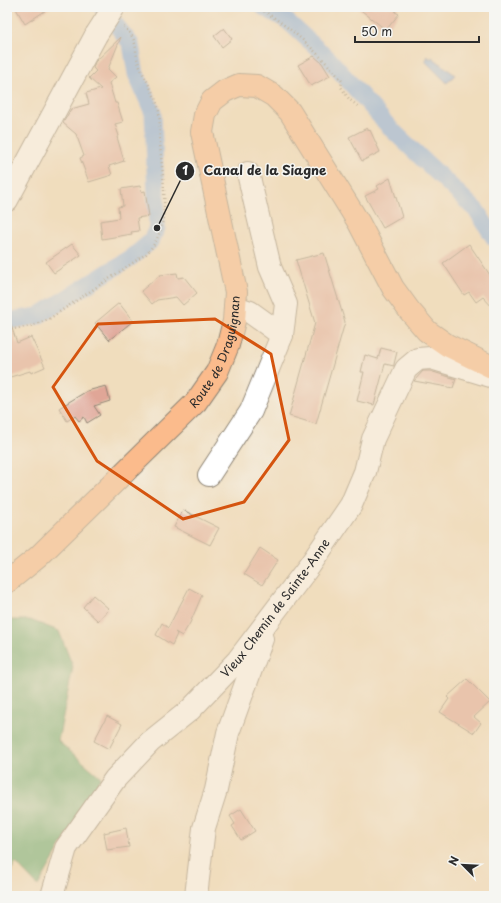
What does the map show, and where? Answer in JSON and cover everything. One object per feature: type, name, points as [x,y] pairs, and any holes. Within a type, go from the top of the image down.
[{"type":"main road","name":"Route de Draguignan","points":[[7,582],[38,557],[196,402],[217,372],[228,345],[235,307],[236,292],[202,132],[205,115],[212,101],[225,91],[240,85],[257,86],[274,96],[290,112],[359,223],[394,288],[409,310],[427,331],[447,345],[494,368]]},
{"type":"main road","name":"Route de Draguignan","points":[[462,352],[494,358]]},
{"type":"street","points":[[7,200],[96,35],[118,15]]},
{"type":"street","points":[[209,474],[251,411],[282,335],[286,304],[270,267],[248,173]]},
{"type":"street","points":[[235,307],[250,312],[282,335]]},
{"type":"street","name":"Vieux Chemin de Sainte-Anne","points":[[52,896],[66,848],[115,779],[150,742],[190,710],[238,660],[269,621],[351,505],[365,472],[374,439],[406,369],[418,359],[431,358],[494,377]]},
{"type":"street","points":[[196,896],[204,828],[216,790],[228,733],[269,621]]},
{"type":"path","points":[[257,7],[285,25],[318,54],[342,81],[341,87],[349,99],[360,108]]},
{"type":"path","points":[[7,330],[31,326],[49,320],[146,254],[155,246],[159,236],[163,210],[158,107],[139,64],[133,35],[118,15]]},
{"type":"highlighted area","points":[[215,319],[271,354],[289,440],[244,502],[183,519],[97,461],[53,387],[98,324]]},
{"type":"green space","points":[[7,620],[30,620],[59,631],[73,667],[58,741],[101,777],[38,886],[16,863],[7,878]]},
{"type":"water","points":[[428,56],[430,59],[432,57],[455,75],[447,83],[425,61]]},
{"type":"building","points":[[15,7],[51,7],[25,24]]},
{"type":"building","points":[[357,7],[399,7],[395,12],[399,14],[386,30]]},
{"type":"building","points":[[224,28],[232,39],[222,47],[214,36]]},
{"type":"building","points":[[121,37],[108,69],[116,77],[109,83],[123,122],[115,124],[124,161],[109,166],[112,175],[89,182],[80,158],[84,156],[76,134],[63,123],[71,109],[89,104],[86,93],[101,89],[89,78],[96,71],[93,68],[95,62]]},
{"type":"building","points":[[314,56],[322,63],[330,76],[311,86],[298,65]]},
{"type":"building","points":[[367,128],[369,131],[370,130],[380,152],[362,161],[349,137]]},
{"type":"building","points":[[390,178],[402,217],[383,228],[365,196],[379,189],[377,186]]},
{"type":"building","points":[[140,186],[141,192],[145,191],[149,216],[137,218],[139,231],[131,232],[132,234],[102,239],[100,221],[119,218],[118,207],[123,206],[121,189]]},
{"type":"building","points":[[72,244],[81,255],[54,273],[46,262]]},
{"type":"building","points":[[469,244],[494,281],[494,309],[483,297],[476,302],[469,292],[464,295],[443,263]]},
{"type":"building","points":[[324,253],[345,322],[316,424],[289,416],[315,323],[296,260]]},
{"type":"building","points":[[177,273],[178,278],[184,277],[197,293],[183,305],[176,297],[157,300],[152,304],[141,291],[160,275]]},
{"type":"building","points":[[119,303],[133,321],[109,340],[95,323]]},
{"type":"building","points":[[7,319],[9,319],[17,343],[31,337],[45,367],[31,373],[30,371],[7,378]]},
{"type":"building","points":[[381,348],[397,352],[394,366],[385,364],[374,405],[357,401],[364,372],[361,372],[365,355],[378,359]]},
{"type":"building","points":[[423,371],[430,371],[456,379],[453,388],[414,381]]},
{"type":"building","points":[[106,386],[110,401],[94,406],[100,415],[87,423],[84,417],[79,421],[75,416],[67,421],[59,408],[87,391]]},
{"type":"building","points":[[183,510],[219,528],[210,545],[174,527]]},
{"type":"building","points":[[260,548],[278,560],[262,585],[244,574]]},
{"type":"building","points":[[189,588],[202,595],[190,623],[182,636],[175,632],[177,634],[172,645],[156,635],[162,623],[168,628]]},
{"type":"building","points":[[93,595],[109,609],[98,621],[83,607]]},
{"type":"building","points":[[467,679],[490,702],[474,717],[481,723],[474,733],[440,712],[449,699],[447,697]]},
{"type":"building","points":[[107,716],[122,724],[109,749],[94,741]]},
{"type":"building","points":[[241,809],[255,831],[241,840],[232,826],[235,824],[230,816]]},
{"type":"building","points":[[126,828],[129,847],[107,850],[104,833]]},
{"type":"waterway","points":[[7,321],[38,316],[132,257],[150,242],[157,228],[153,113],[136,74],[131,44],[102,7]]},
{"type":"waterway","points":[[263,7],[286,20],[328,58],[390,128],[477,211],[494,238]]},
{"type":"place","name":"Canal de la Siagne","points":[[157,228]]}]
